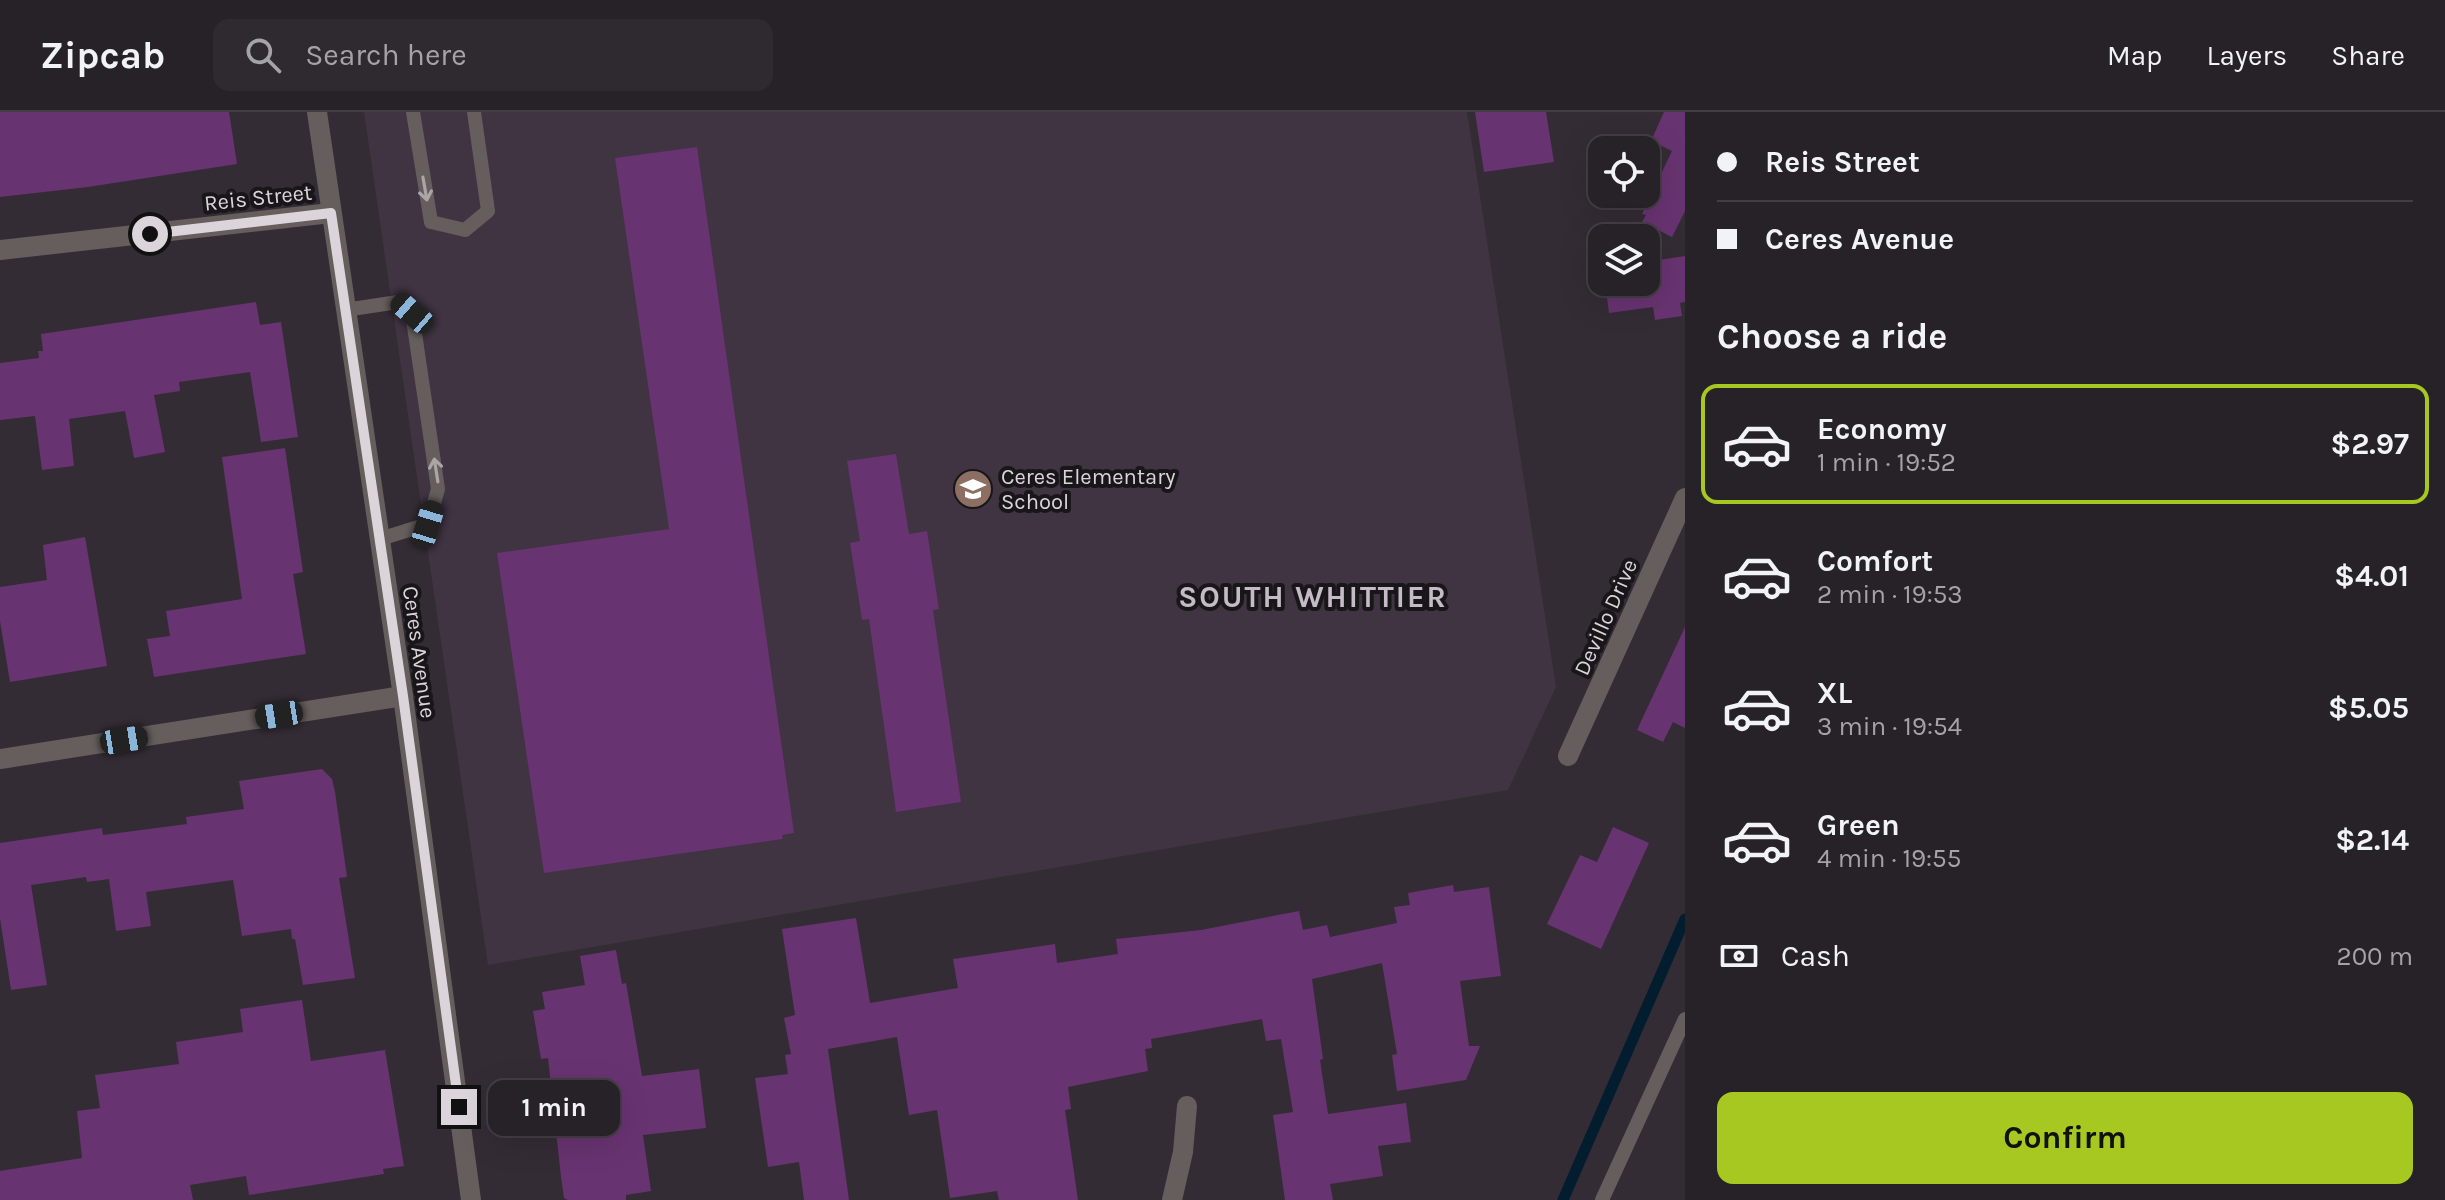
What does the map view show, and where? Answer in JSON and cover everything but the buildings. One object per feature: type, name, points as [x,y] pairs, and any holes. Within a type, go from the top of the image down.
[{"type":"street","name":"Ceres Avenue","points":[[317,112],[403,696],[471,1200]]},
{"type":"street","name":"Reis Street","points":[[0,250],[331,213]]},
{"type":"street","name":"Devillo Drive","points":[[1568,756],[1685,498]]},
{"type":"street","points":[[0,759],[403,696]]},
{"type":"street","points":[[1172,1200],[1183,1152],[1187,1106]]},
{"type":"lane","points":[[413,112],[431,222],[465,230],[488,211],[474,112]]},
{"type":"lane","points":[[345,310],[398,302],[412,313],[430,430],[438,489],[428,524],[380,539]]},
{"type":"lane","points":[[1602,1200],[1685,1019]]},
{"type":"shaded area","name":"Ceres Elementary School","points":[[364,112],[1467,112],[1556,687],[1508,790],[488,965]]},
{"type":"waterway","points":[[1563,1200],[1685,919]]},
{"type":"place","name":"Ceres Elementary School","points":[[973,489]]},
{"type":"district","name":"SOUTH WHITTIER","points":[[1313,597]]},
{"type":"route","points":[[150,234],[331,213],[403,696],[459,1107]]}]
